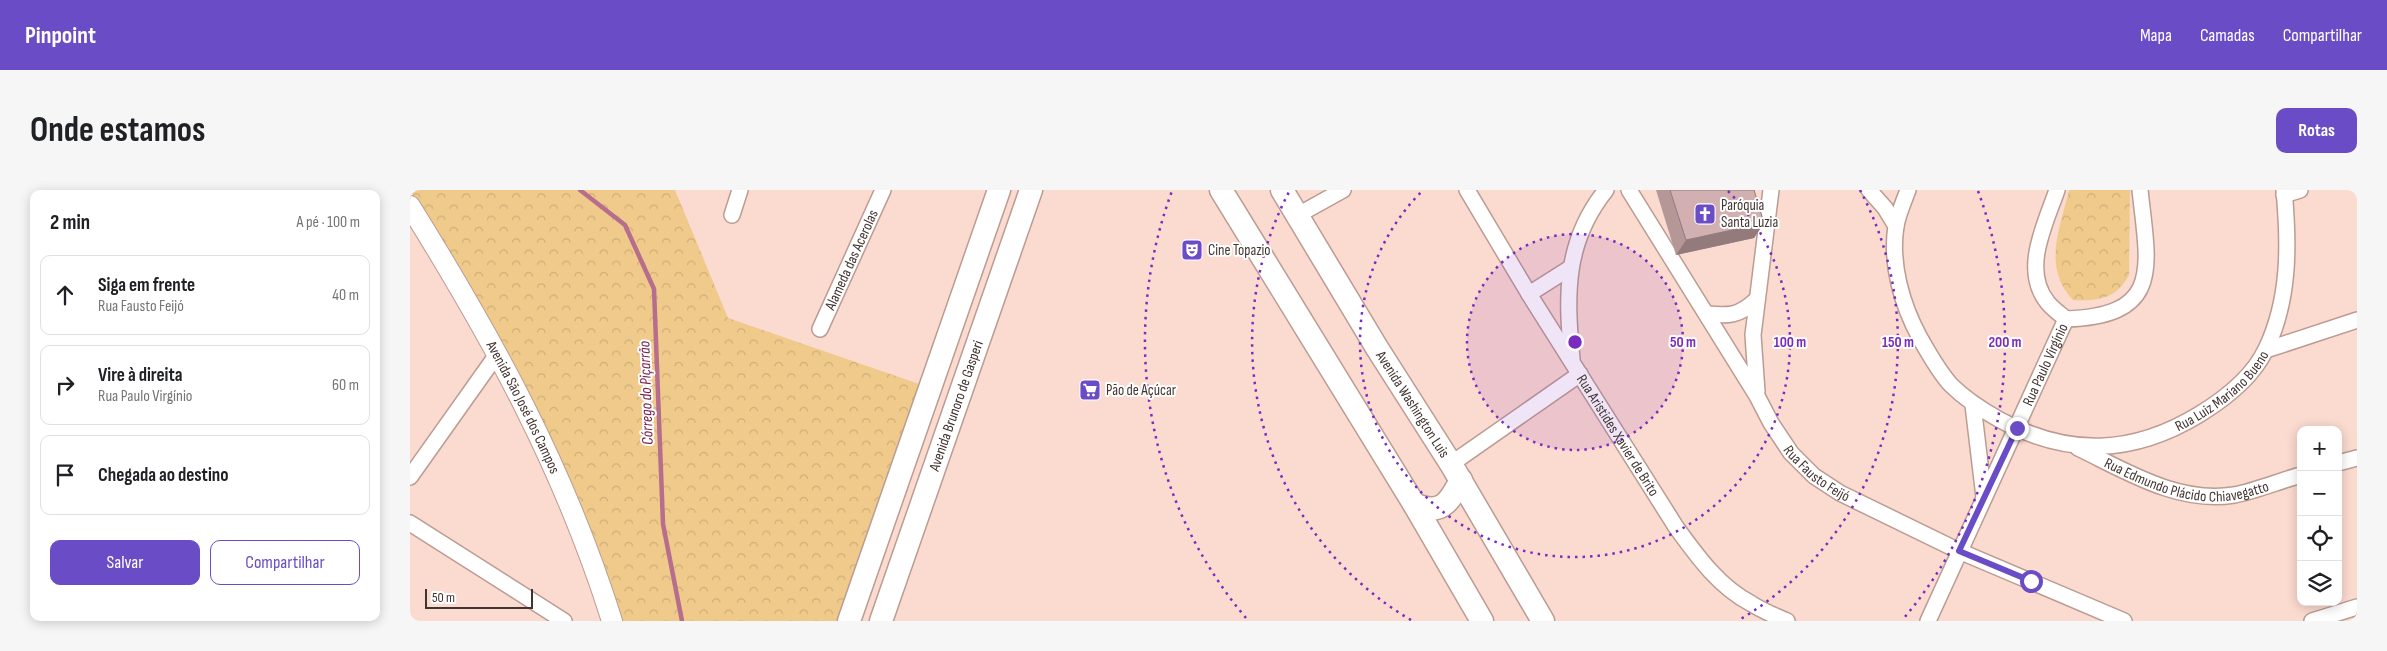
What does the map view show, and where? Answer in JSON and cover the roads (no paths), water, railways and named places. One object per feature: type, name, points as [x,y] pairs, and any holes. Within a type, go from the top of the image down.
[{"type":"main road","name":"Avenida Brunoro de Gasperi","points":[[850,621],[998,190]]},
{"type":"main road","name":"Avenida Brunoro de Gasperi","points":[[880,621],[1031,190]]},
{"type":"main road","name":"Avenida Washington Luis","points":[[1282,190],[1456,472],[1543,621]]},
{"type":"main road","points":[[1228,194],[1482,621]]},
{"type":"main road","name":"Avenida São José dos Campos","points":[[410,207],[498,354],[533,422],[576,518],[612,621]]},
{"type":"main road","points":[[1414,504],[1426,510],[1438,509],[1452,497],[1456,472]]},
{"type":"street","points":[[732,215],[740,190]]},
{"type":"street","name":"Alameda das Acerolas","points":[[820,329],[883,190]]},
{"type":"street","points":[[1298,215],[1343,190]]},
{"type":"street","name":"Rua Aristides Xavier de Brito","points":[[1467,190],[1529,294],[1676,527],[1701,562],[1727,588],[1750,604],[1787,621]]},
{"type":"street","points":[[1456,472],[1576,368],[1568,287],[1570,268],[1578,242],[1595,204],[1606,190]]},
{"type":"street","name":"Rua Fausto Feijó","points":[[1629,190],[1757,396],[1771,423],[1791,453],[1814,476],[1840,493],[1959,551],[2124,621]]},
{"type":"street","points":[[1757,396],[1753,344],[1756,300],[1771,190]]},
{"type":"street","points":[[1869,190],[1885,208],[1896,226]]},
{"type":"street","points":[[1908,190],[1896,226],[1896,260],[1901,296],[1912,324],[1929,354],[1951,384],[1973,405],[2017,428]]},
{"type":"street","name":"Rua Paulo Virgínio","points":[[1928,621],[2066,319],[2048,303],[2039,286],[2035,259],[2057,190]]},
{"type":"street","points":[[2066,319],[2093,318],[2122,308],[2139,295],[2145,278],[2145,236],[2140,190]]},
{"type":"street","points":[[2284,192],[2300,190]]},
{"type":"street","name":"Rua Luiz Mariano Bueno","points":[[2017,428],[2036,436],[2075,446],[2106,445],[2155,438],[2183,424],[2215,404],[2243,381],[2266,350],[2278,319],[2285,289],[2288,227],[2284,192]]},
{"type":"street","points":[[1529,294],[1570,268]]},
{"type":"street","points":[[1707,314],[1724,315],[1739,313],[1756,300]]},
{"type":"street","points":[[2266,350],[2357,320]]},
{"type":"street","points":[[410,477],[498,354]]},
{"type":"street","points":[[1973,405],[1984,497]]},
{"type":"street","name":"Rua Edmundo Plácido Chiavegatto","points":[[2075,446],[2146,481],[2181,494],[2234,495],[2297,476]]},
{"type":"street","points":[[2342,463],[2357,458]]},
{"type":"street","points":[[410,523],[564,621]]},
{"type":"street","points":[[2312,621],[2357,607]]},
{"type":"waterway","name":"Córrego do Piçarrão","points":[[580,190],[625,225],[654,289],[663,524],[682,621]]},
{"type":"place","name":"Paróquia Santa Luzia","points":[[1705,214]]},
{"type":"place","name":"Cine Topazio","points":[[1192,250]]},
{"type":"place","name":"Pão de Açúcar","points":[[1090,390]]}]
